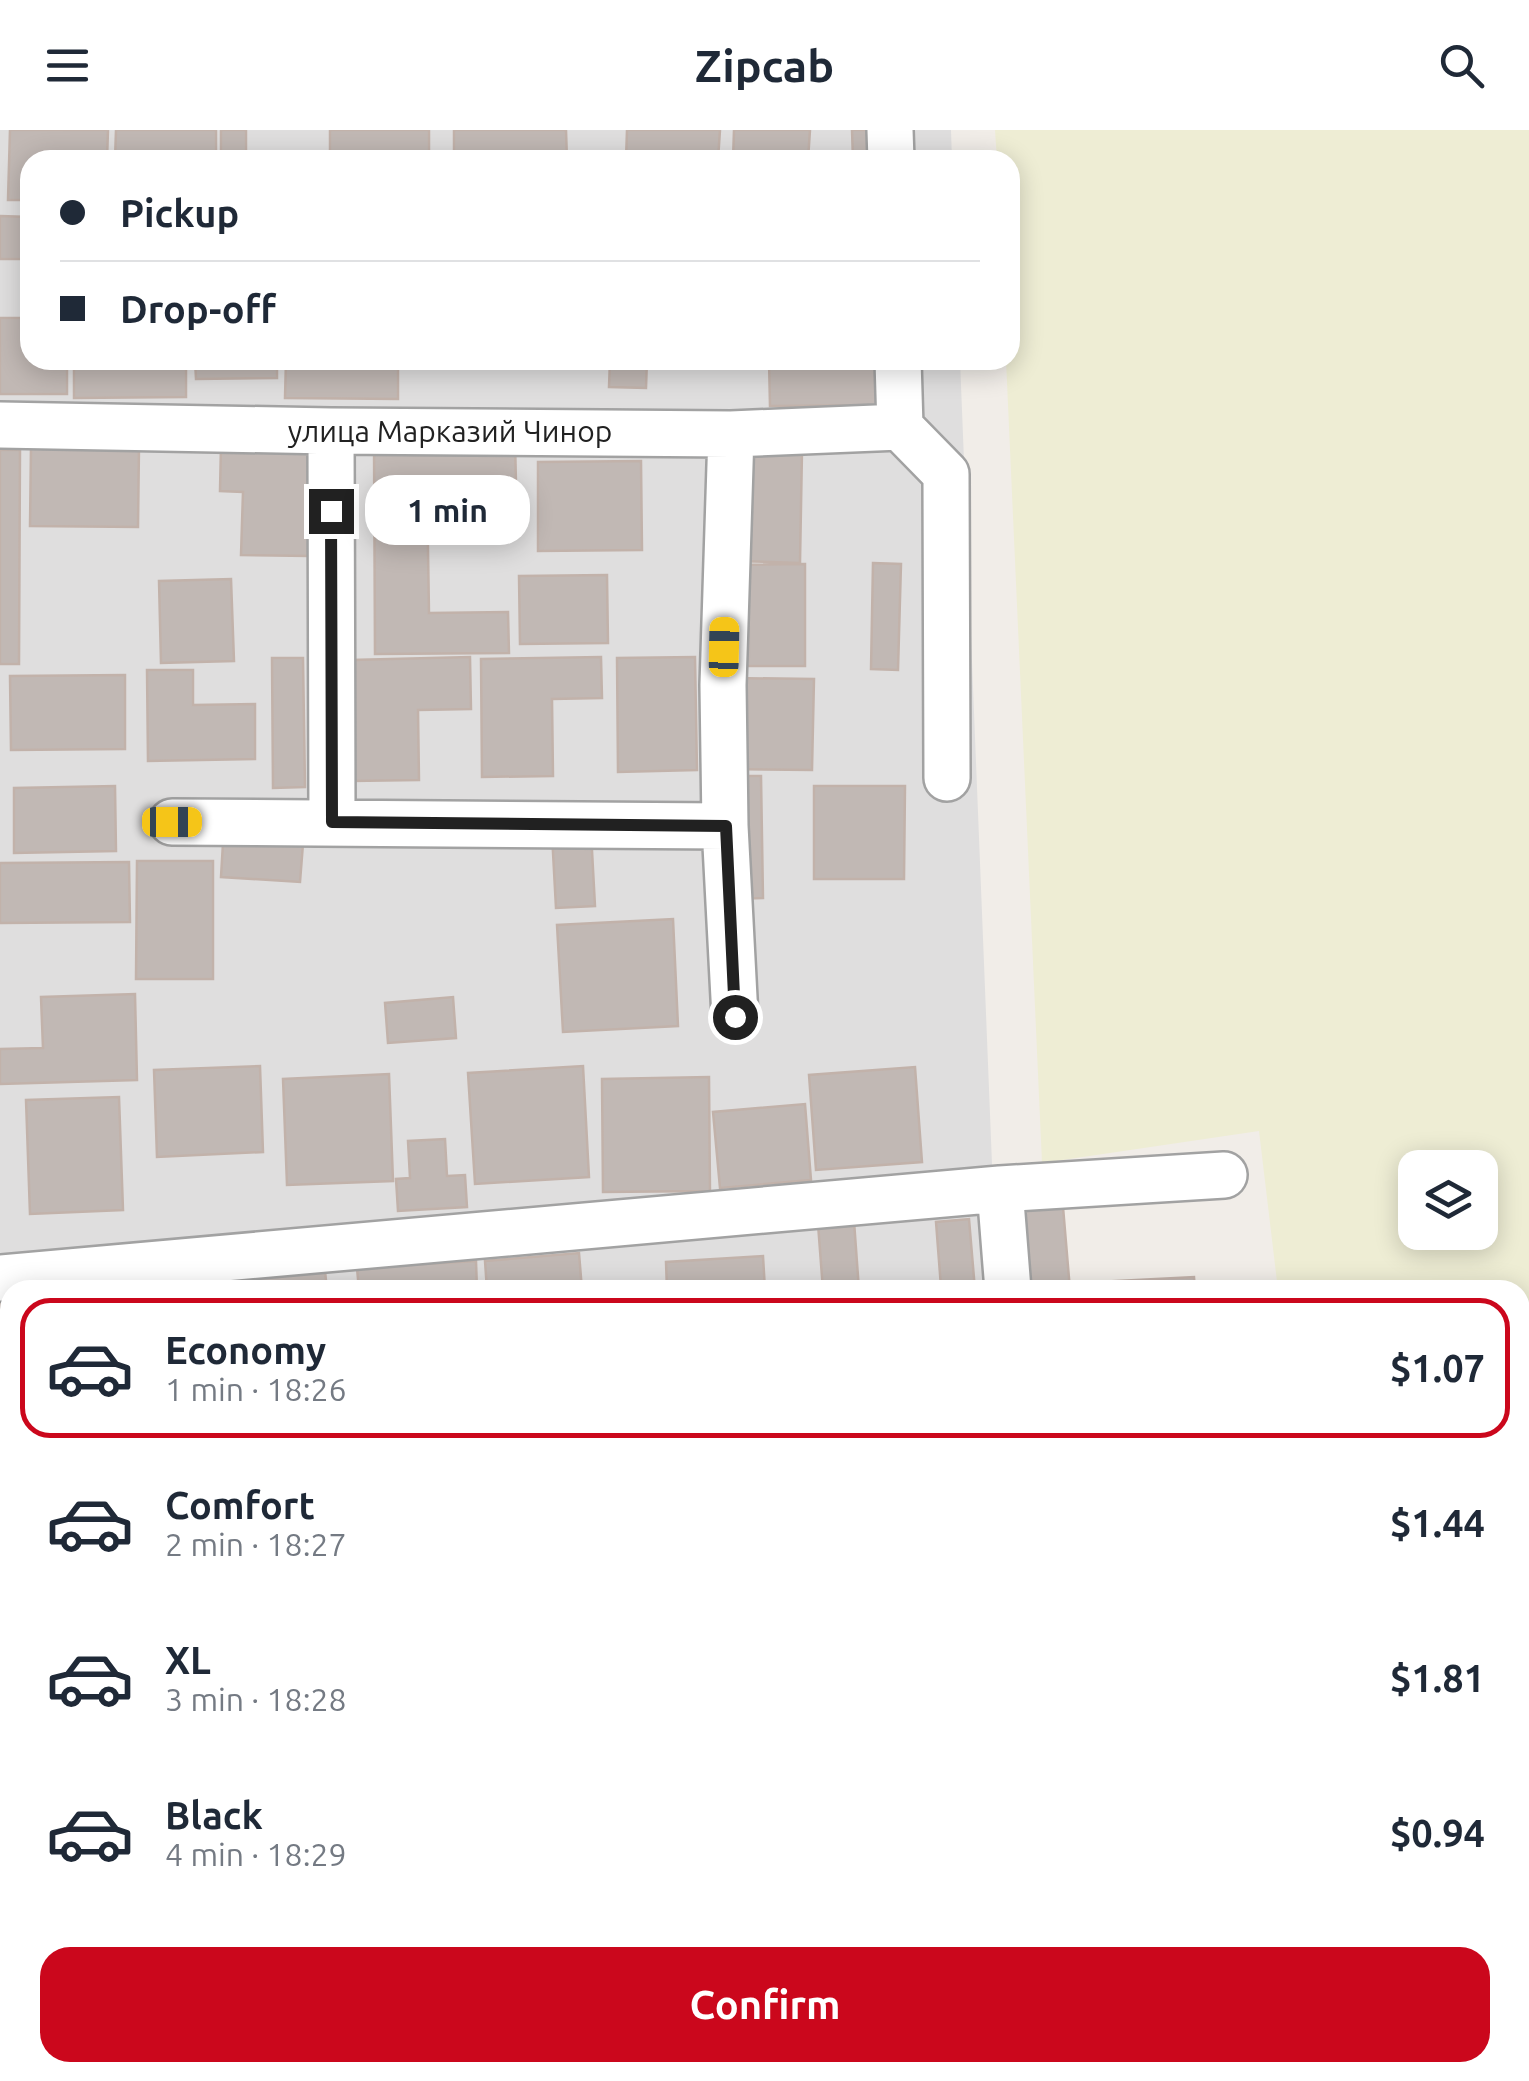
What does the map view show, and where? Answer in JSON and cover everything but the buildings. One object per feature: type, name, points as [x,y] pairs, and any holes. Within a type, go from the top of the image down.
[{"type":"street","points":[[898,370],[900,427],[946,474],[947,778]]},
{"type":"street","name":"улица Марказий Чинор","points":[[0,425],[731,434],[900,427]]},
{"type":"street","points":[[331,431],[332,822]]},
{"type":"street","points":[[731,434],[723,685],[735,1017]]},
{"type":"street","points":[[172,822],[726,826]]},
{"type":"street","points":[[0,1278],[1012,1188],[1224,1176]]},
{"type":"street","points":[[1008,1280],[1012,1188]]},
{"type":"shaded area","points":[[0,130],[951,130],[952,150],[20,150],[20,370],[960,370],[997,1280],[0,1280]]},
{"type":"green space","points":[[995,130],[1529,130],[1529,1280],[1277,1280],[1259,1131],[1042,1163],[1006,370],[1020,370],[1020,150],[996,150]]},
{"type":"route","points":[[331,511],[332,822],[726,826],[735,1017]]}]
